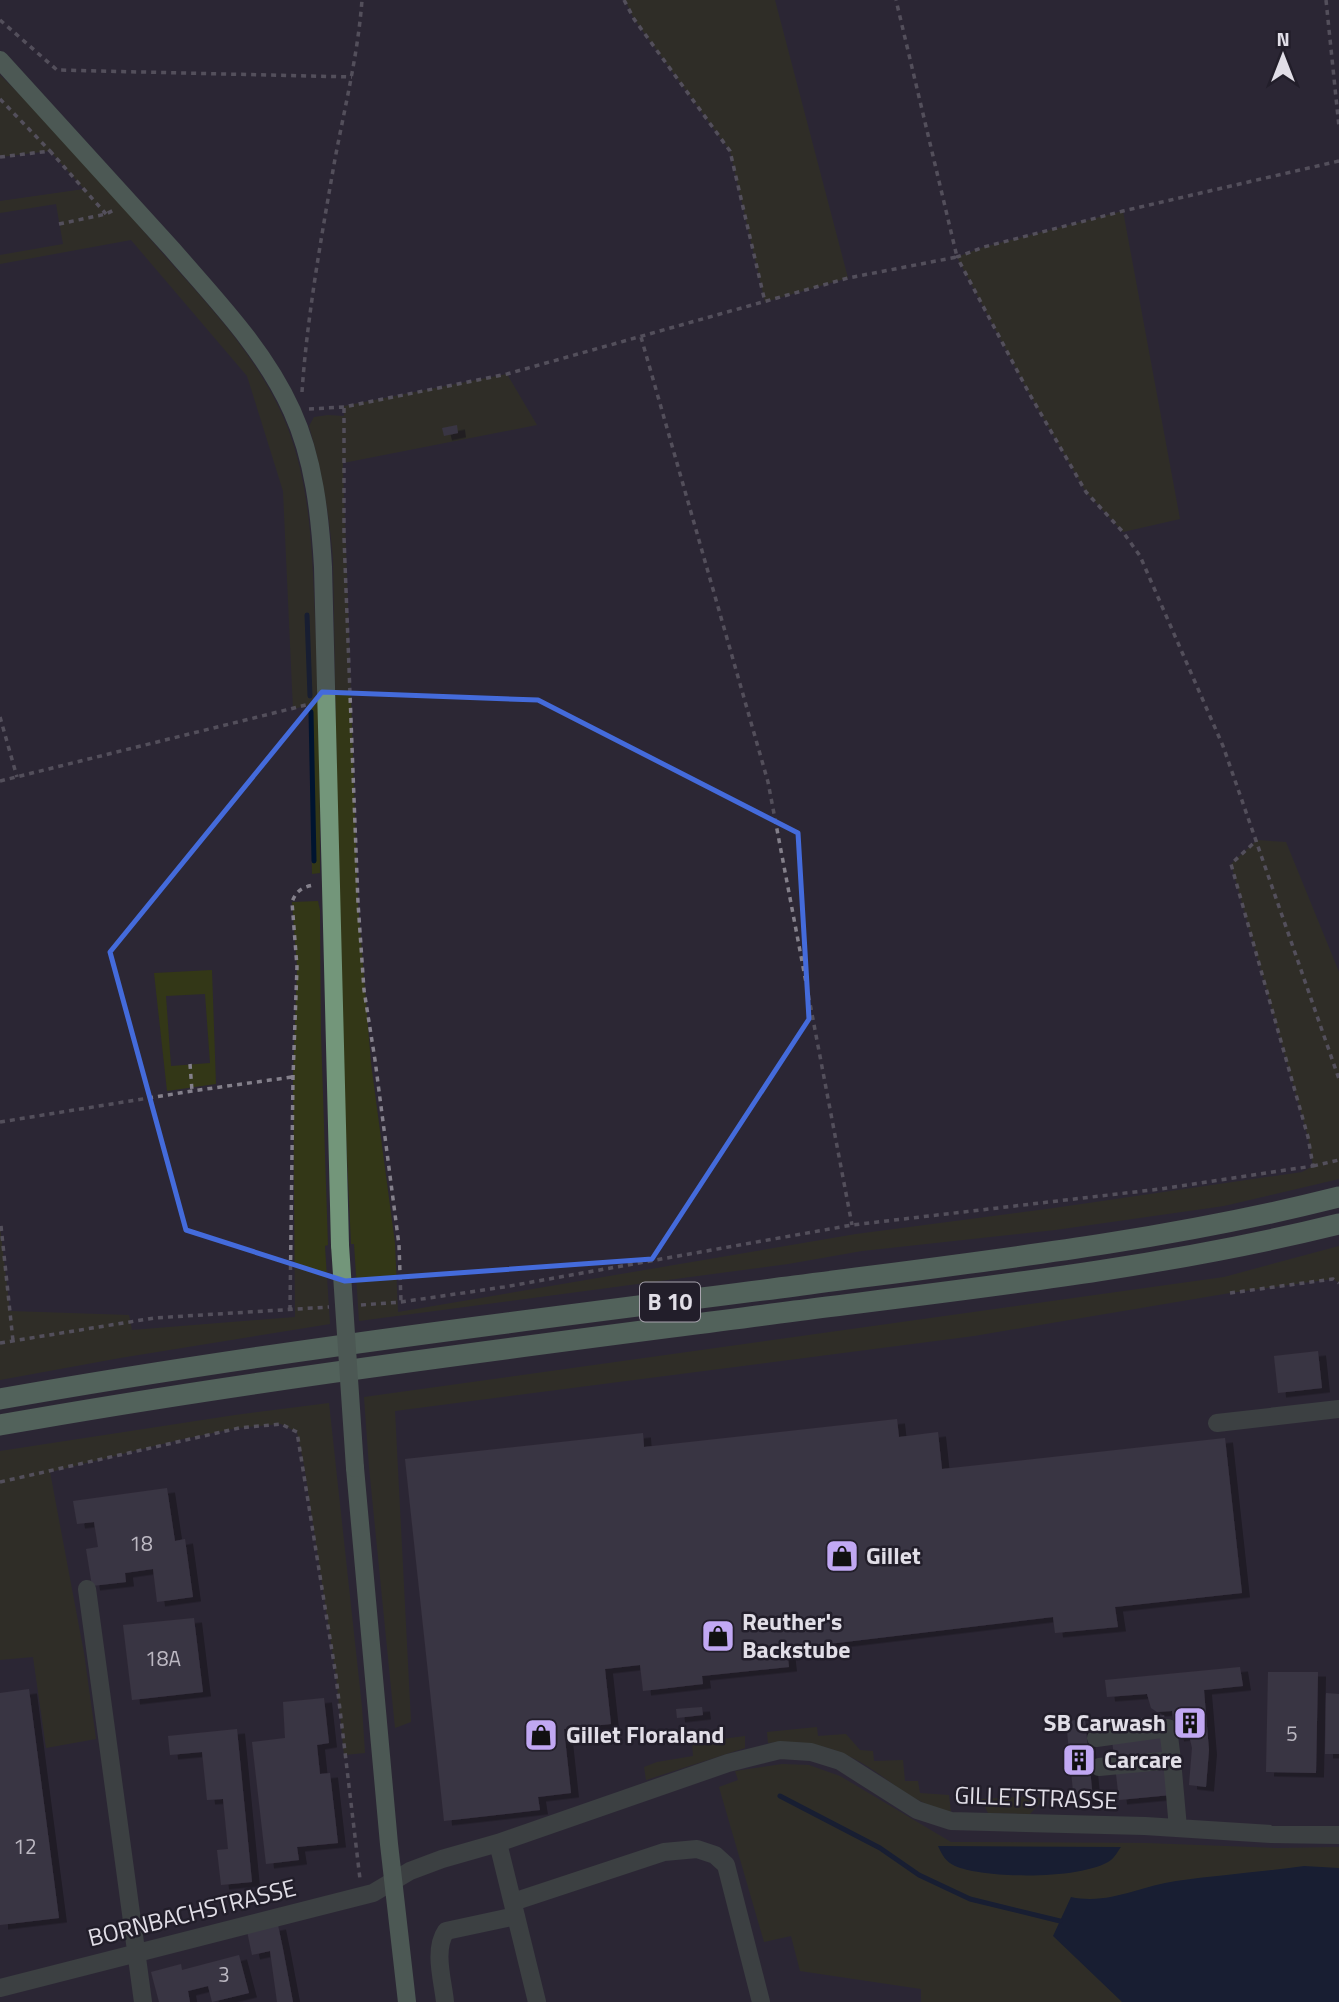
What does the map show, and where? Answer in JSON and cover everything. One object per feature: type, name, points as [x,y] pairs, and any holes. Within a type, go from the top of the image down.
[{"type":"highway","name":"B 10","points":[[0,1399],[282,1353],[1046,1253],[1228,1222],[1339,1198]]},
{"type":"highway","name":"B 10","points":[[0,1425],[287,1378],[1037,1280],[1176,1258],[1339,1224]]},
{"type":"main road","points":[[0,60],[243,331],[264,361],[293,412],[302,436],[317,505],[323,567],[340,1245],[355,1468],[389,1844],[407,2002]]},
{"type":"street","points":[[1217,1423],[1339,1409]]},
{"type":"street","points":[[87,1589],[143,2002]]},
{"type":"street","points":[[1096,1738],[1168,1728],[1178,1828]]},
{"type":"street","name":"GILLETSTRASSE","points":[[394,1881],[410,1871],[443,1859],[498,1843],[728,1763],[780,1750],[811,1752],[840,1761],[917,1810],[951,1821],[1339,1835]]},
{"type":"street","points":[[1099,1767],[1172,1760]]},
{"type":"street","points":[[498,1843],[537,2002]]},
{"type":"street","points":[[445,2002],[439,1952],[446,1931],[514,1909],[664,1852],[698,1849],[715,1855],[726,1865],[761,2002]]},
{"type":"street","name":"BORNBACHSTRASSE","points":[[0,1988],[373,1893],[394,1881]]},
{"type":"path","points":[[362,0],[352,77],[335,158],[304,356],[304,410],[344,407],[507,374],[848,278],[957,257],[984,247],[1124,211],[1339,161]]},
{"type":"path","points":[[625,0],[634,19],[730,151],[765,302]]},
{"type":"path","points":[[897,0],[957,257],[1029,393],[1086,492],[1123,532],[1140,556],[1223,746],[1339,1079]]},
{"type":"path","points":[[1326,0],[1339,127]]},
{"type":"path","points":[[0,20],[57,70],[352,77]]},
{"type":"path","points":[[0,99],[106,214]]},
{"type":"path","points":[[0,157],[50,151]]},
{"type":"path","points":[[59,224],[106,214],[130,202]]},
{"type":"path","points":[[641,337],[768,782],[852,1225]]},
{"type":"path","points":[[344,407],[344,537],[358,902],[364,990],[399,1245],[401,1302]]},
{"type":"path","points":[[0,781],[326,701]]},
{"type":"path","points":[[0,717],[17,778]]},
{"type":"path","points":[[1257,840],[1231,864],[1308,1137],[1313,1166]]},
{"type":"path","points":[[290,1310],[292,1077],[297,967],[292,902],[295,893],[304,886],[330,883]]},
{"type":"path","points":[[190,1064],[192,1091]]},
{"type":"path","points":[[0,1122],[292,1077]]},
{"type":"path","points":[[359,1305],[401,1302],[504,1287],[852,1225],[1160,1189],[1339,1160]]},
{"type":"path","points":[[1,1226],[13,1341]]},
{"type":"path","points":[[1230,1293],[1333,1279],[1339,1283]]},
{"type":"path","points":[[0,1343],[154,1318],[332,1307]]},
{"type":"path","points":[[0,1482],[239,1428],[281,1424],[297,1432],[336,1676],[362,1895]]},
{"type":"highlighted area","points":[[322,692],[538,700],[798,833],[809,1019],[652,1259],[345,1281],[186,1230],[110,952]]},
{"type":"green space","points":[[625,0],[775,0],[848,278],[765,302],[730,151],[634,19]]},
{"type":"green space","points":[[0,75],[81,159],[230,331],[262,376],[287,426],[306,497],[311,545],[318,714],[320,873],[312,874],[309,705],[293,709],[283,491],[247,376],[131,240],[0,264],[0,255],[63,244],[56,204],[0,213],[0,201],[84,189],[50,151],[0,157]]},
{"type":"green space","points":[[1123,211],[1180,519],[1123,532],[1086,492],[1029,393],[957,257],[984,247]]},
{"type":"green space","points":[[507,374],[537,425],[343,463],[358,903],[371,1063],[395,1243],[398,1312],[856,1234],[1302,1172],[1313,1166],[1308,1137],[1231,864],[1257,840],[1286,842],[1339,972],[1339,1179],[1224,1206],[1055,1230],[862,1251],[788,1264],[359,1321],[354,1244],[351,1244],[341,1027],[333,559],[324,492],[309,426],[314,417],[344,416],[344,406]]},
{"type":"green space","points":[[318,901],[328,1245],[325,1246],[330,1324],[0,1380],[0,1226],[10,1311],[129,1315],[132,1330],[295,1317],[293,1077],[297,967],[292,902]]},
{"type":"green space","points":[[212,970],[216,1084],[167,1091],[154,973]],"holes":[[[205,994],[210,1063],[171,1066],[166,996]]]},
{"type":"green space","points":[[1339,1246],[1339,1283],[1333,1279],[1230,1293],[974,1336],[395,1411],[411,1722],[395,1728],[364,1397],[1224,1277]]},
{"type":"green space","points":[[329,1403],[365,1753],[344,1755],[336,1676],[304,1465],[297,1432],[281,1424],[238,1428],[179,1440],[50,1472],[84,1653],[96,1739],[46,1748],[33,1657],[0,1660],[0,1451]]},
{"type":"green space","points":[[817,1727],[818,1736],[846,1734],[860,1750],[873,1751],[874,1761],[903,1760],[905,1781],[918,1781],[920,1793],[949,1795],[951,1812],[914,1798],[862,1763],[840,1752],[805,1743],[768,1743],[767,1732]]},
{"type":"green space","points":[[745,1736],[745,1748],[646,1780],[644,1767],[693,1756],[692,1743]]},
{"type":"green space","points":[[782,1764],[809,1765],[840,1776],[951,1842],[1339,1847],[1339,2002],[921,2002],[921,1989],[800,1971],[791,1936],[764,1942],[719,1787],[738,1780],[735,1771]]},
{"type":"green space","points":[[1032,1796],[1044,1799],[1030,1814],[988,1813],[981,1799]]},
{"type":"water","points":[[938,1846],[1121,1847],[1111,1860],[1098,1867],[1058,1874],[1010,1875],[955,1866],[945,1858]]},
{"type":"water","points":[[1304,1866],[1339,1868],[1339,2002],[1122,2002],[1053,1936],[1071,1897],[1098,1899],[1163,1883]]},
{"type":"building","points":[[457,425],[458,433],[444,436],[442,428]]},
{"type":"building","points":[[1318,1351],[1322,1388],[1278,1393],[1274,1356]]},
{"type":"building","points":[[897,1419],[899,1437],[938,1432],[942,1469],[1225,1438],[1242,1593],[1115,1607],[1118,1627],[1055,1633],[1053,1617],[787,1649],[789,1667],[702,1676],[703,1684],[643,1691],[640,1665],[605,1669],[611,1724],[564,1729],[571,1793],[538,1797],[540,1810],[444,1821],[405,1459],[643,1433],[644,1447]]},
{"type":"building","points":[[167,1488],[175,1541],[185,1539],[193,1597],[157,1602],[153,1569],[125,1573],[126,1582],[92,1586],[86,1549],[98,1547],[94,1522],[77,1524],[73,1501]]},
{"type":"building","points":[[194,1618],[203,1692],[132,1700],[123,1625]]},
{"type":"building","name":"SB Carwash","points":[[1240,1667],[1243,1686],[1204,1690],[1209,1750],[1206,1787],[1189,1785],[1192,1748],[1189,1735],[1176,1737],[1172,1711],[1157,1712],[1151,1708],[1147,1694],[1107,1697],[1105,1680]]},
{"type":"building","points":[[1268,1672],[1318,1672],[1316,1773],[1266,1772]]},
{"type":"building","points":[[29,1689],[59,1918],[0,1925],[0,1693]]},
{"type":"building","points":[[1326,1693],[1339,1694],[1339,1754],[1325,1754]]},
{"type":"building","points":[[324,1698],[329,1743],[317,1745],[320,1774],[330,1773],[338,1843],[297,1847],[299,1860],[266,1864],[252,1742],[285,1738],[283,1702]]},
{"type":"building","points":[[702,1707],[703,1715],[677,1718],[676,1709]]},
{"type":"building","points":[[1164,1715],[1171,1795],[1119,1800],[1110,1722]]},
{"type":"building","name":"Carcare","points":[[1085,1719],[1093,1799],[1074,1801],[1066,1721]]},
{"type":"building","points":[[237,1729],[252,1882],[221,1885],[217,1850],[228,1849],[223,1799],[207,1800],[202,1752],[170,1755],[168,1736]]},
{"type":"building","points":[[278,1925],[293,2002],[277,2002],[270,1951],[252,1955],[247,1931]]},
{"type":"building","points":[[239,1955],[249,1993],[212,2002],[208,1986],[188,1991],[190,2002],[159,2002],[151,1972],[181,1964],[182,1970]]},
{"type":"waterway","points":[[307,615],[310,696]]},
{"type":"waterway","points":[[311,712],[314,861]]},
{"type":"waterway","points":[[780,1796],[880,1848],[919,1875],[970,1899],[1060,1921]]},
{"type":"place","name":"Gillet","points":[[842,1556]]},
{"type":"place","name":"Reuther's Backstube","points":[[718,1636]]},
{"type":"place","name":"SB Carwash","points":[[1190,1723]]},
{"type":"place","name":"Gillet Floraland","points":[[541,1735]]},
{"type":"place","name":"Carcare","points":[[1079,1760]]}]
